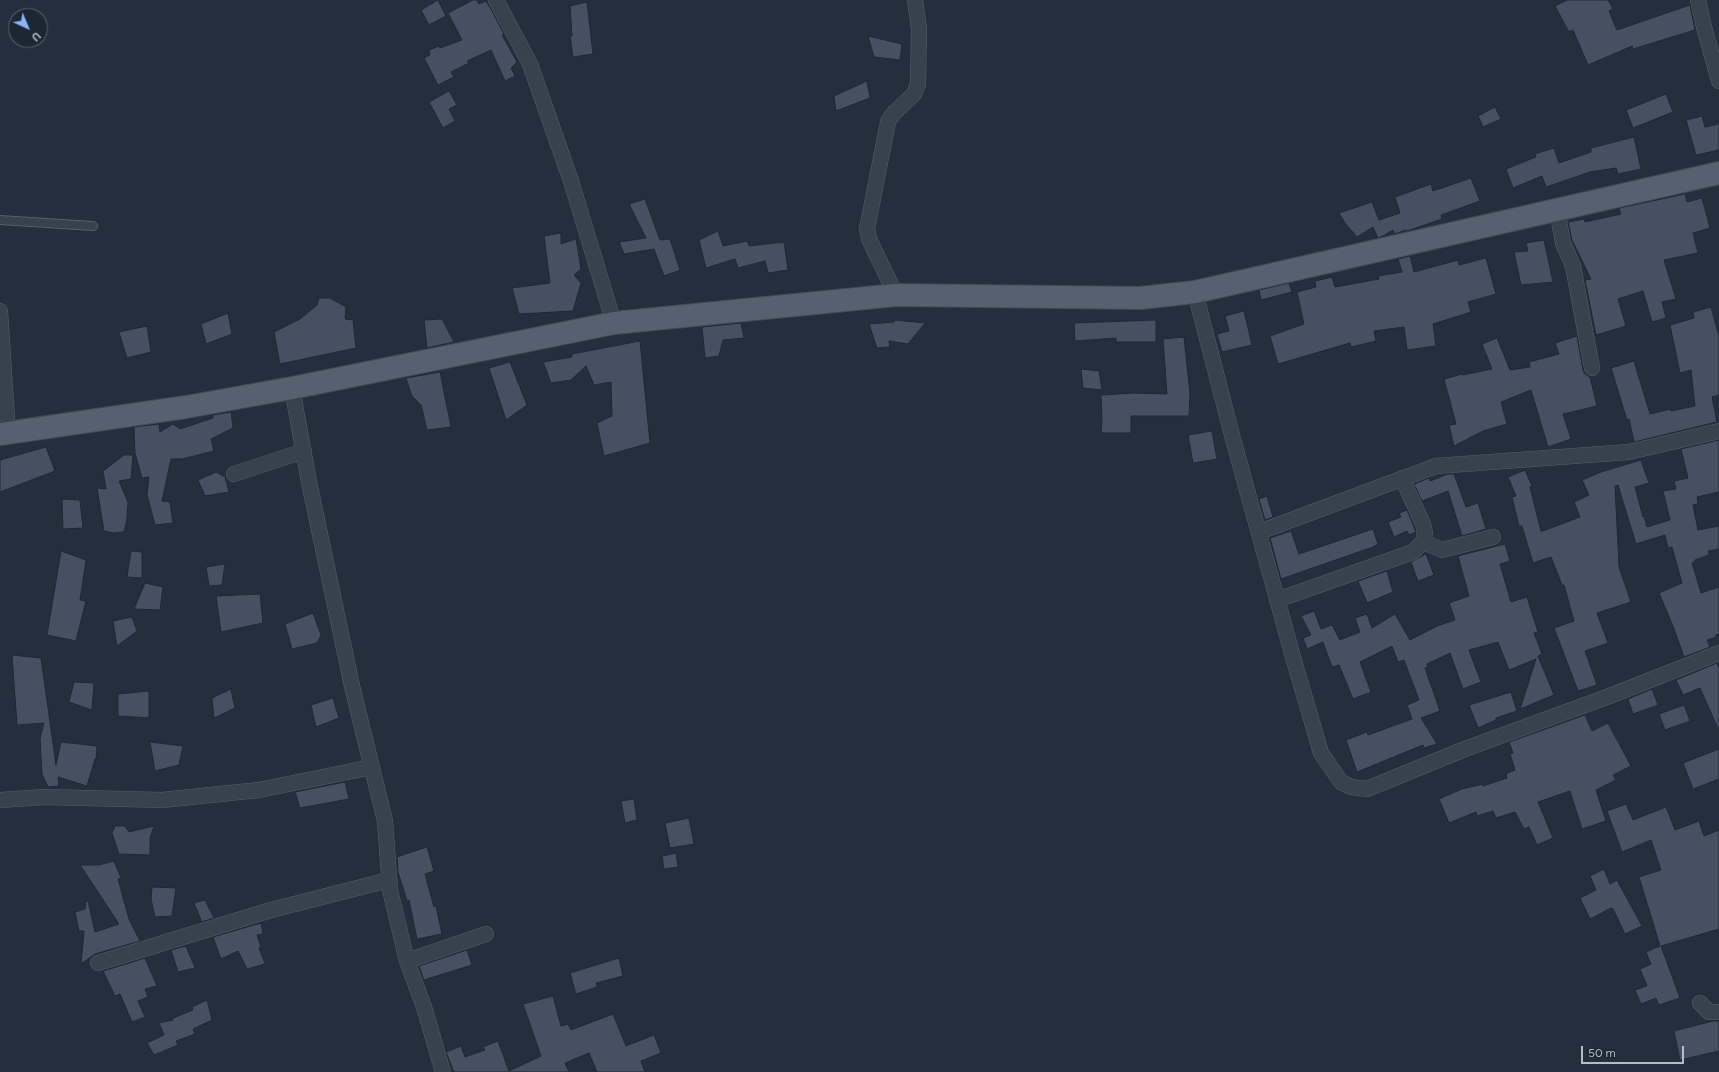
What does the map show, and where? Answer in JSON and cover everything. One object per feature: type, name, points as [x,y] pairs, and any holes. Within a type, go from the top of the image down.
[{"type":"main road","points":[[4,434],[292,388],[614,323],[896,295],[1140,298],[1195,292],[1719,172]]},
{"type":"street","points":[[496,0],[530,64],[571,180],[614,323]]},
{"type":"street","points":[[896,295],[869,239],[867,229],[888,122],[892,114],[914,94],[918,84],[919,29],[916,0]]},
{"type":"street","points":[[1698,0],[1719,81]]},
{"type":"street","points":[[1557,210],[1563,243],[1573,266],[1592,368]]},
{"type":"street","points":[[1195,292],[1277,600],[1321,753],[1341,782],[1350,787],[1367,788],[1465,749],[1719,653]]},
{"type":"street","points":[[0,311],[4,434]]},
{"type":"street","points":[[292,388],[352,686],[385,821],[390,890],[407,961],[424,1007],[443,1072]]},
{"type":"street","points":[[1259,532],[1436,466],[1629,452],[1719,431]]},
{"type":"street","points":[[234,474],[304,452]]},
{"type":"street","points":[[1277,600],[1413,552],[1423,542],[1423,524],[1402,478]]},
{"type":"street","points":[[1423,542],[1442,550],[1493,537]]},
{"type":"street","points":[[0,800],[44,796],[162,800],[259,790],[372,767]]},
{"type":"street","points":[[98,963],[271,910],[389,880]]},
{"type":"street","points":[[407,961],[486,934]]},
{"type":"street","points":[[1700,1003],[1708,1012],[1719,1012]]},
{"type":"lane","points":[[0,220],[93,226]]},
{"type":"building","points":[[438,0],[446,16],[429,25],[421,10]]},
{"type":"building","points":[[473,0],[477,0],[479,4],[486,1],[492,11],[504,34],[502,35],[517,62],[511,68],[515,76],[505,81],[491,50],[467,61],[469,63],[451,72],[454,77],[438,85],[424,58],[430,55],[429,50],[439,46],[440,48],[462,40],[448,13]]},
{"type":"building","points":[[1567,0],[1608,0],[1613,9],[1609,11],[1617,30],[1690,5],[1695,30],[1633,49],[1632,46],[1588,65],[1573,30],[1569,32],[1555,6]]},
{"type":"building","points":[[587,2],[593,54],[573,57],[570,36],[572,36],[570,6]]},
{"type":"building","points":[[868,36],[902,44],[900,60],[874,57]]},
{"type":"building","points":[[867,81],[870,98],[836,111],[834,96]]},
{"type":"building","points":[[449,91],[457,105],[449,109],[455,121],[443,128],[429,102]]},
{"type":"building","points":[[1666,94],[1673,112],[1633,128],[1626,110]]},
{"type":"building","points":[[1495,107],[1501,119],[1483,127],[1478,116]]},
{"type":"building","points":[[1702,116],[1705,127],[1719,124],[1719,150],[1696,155],[1686,120]]},
{"type":"building","points":[[1634,137],[1641,169],[1618,174],[1616,168],[1590,172],[1546,187],[1542,176],[1513,188],[1506,169],[1536,157],[1535,154],[1554,148],[1559,163],[1591,152],[1591,148]]},
{"type":"building","points":[[1471,178],[1480,201],[1441,215],[1442,219],[1407,231],[1406,230],[1395,234],[1393,230],[1378,238],[1373,227],[1357,237],[1339,213],[1372,202],[1379,220],[1400,213],[1395,197],[1431,184],[1433,191]]},
{"type":"building","points":[[1685,194],[1687,202],[1702,198],[1710,228],[1693,233],[1698,253],[1664,260],[1676,299],[1662,302],[1666,318],[1652,322],[1643,291],[1618,299],[1626,326],[1596,335],[1585,280],[1591,279],[1572,240],[1568,222],[1584,219],[1585,222],[1621,214],[1619,208]]},
{"type":"building","points":[[645,199],[660,240],[670,239],[680,270],[664,276],[654,249],[624,254],[619,242],[646,238],[629,204]]},
{"type":"building","points":[[718,231],[723,246],[747,241],[749,246],[784,242],[788,270],[768,273],[765,261],[738,268],[735,259],[706,268],[699,240]]},
{"type":"building","points":[[561,233],[561,244],[576,239],[581,269],[574,275],[581,283],[573,311],[519,314],[512,288],[550,283],[544,236]]},
{"type":"building","points":[[1544,240],[1553,282],[1521,285],[1514,252],[1528,251],[1526,243]]},
{"type":"building","points":[[1410,256],[1414,272],[1458,260],[1459,265],[1486,258],[1496,294],[1468,302],[1471,312],[1433,324],[1436,346],[1407,350],[1404,327],[1374,331],[1376,341],[1351,347],[1350,343],[1278,364],[1270,336],[1304,324],[1297,292],[1316,287],[1315,281],[1332,277],[1335,287],[1379,279],[1378,276],[1402,272],[1398,259]]},
{"type":"building","points":[[1289,283],[1292,292],[1261,300],[1259,290]]},
{"type":"building","points":[[319,298],[330,298],[346,307],[345,319],[353,320],[356,348],[280,364],[274,332],[300,319],[317,305]]},
{"type":"building","points":[[1711,307],[1719,336],[1719,395],[1712,397],[1717,422],[1634,442],[1629,419],[1627,420],[1611,368],[1634,361],[1650,414],[1671,409],[1671,411],[1695,406],[1691,370],[1680,373],[1670,325],[1694,318],[1693,312]]},
{"type":"building","points":[[1244,311],[1252,345],[1222,352],[1217,334],[1229,331],[1225,316]]},
{"type":"building","points":[[228,313],[232,334],[206,344],[201,324]]},
{"type":"building","points":[[442,319],[454,342],[427,348],[424,320]]},
{"type":"building","points":[[894,320],[925,323],[908,344],[889,341],[890,347],[877,348],[869,324],[894,322]]},
{"type":"building","points":[[1156,320],[1156,342],[1116,342],[1116,338],[1075,341],[1074,323]]},
{"type":"building","points":[[741,323],[744,338],[723,340],[719,356],[705,358],[702,327]]},
{"type":"building","points":[[147,326],[151,352],[127,358],[119,332]]},
{"type":"building","points":[[1577,336],[1583,370],[1585,374],[1590,377],[1597,406],[1563,414],[1571,439],[1548,447],[1531,390],[1501,402],[1507,424],[1483,431],[1454,446],[1449,425],[1456,424],[1444,379],[1462,374],[1492,369],[1482,344],[1497,338],[1510,370],[1530,367],[1529,362],[1559,354],[1555,343]]},
{"type":"building","points":[[1184,337],[1190,394],[1189,416],[1131,416],[1131,433],[1101,433],[1101,395],[1134,393],[1167,394],[1163,339]]},
{"type":"building","points":[[640,341],[650,443],[604,456],[597,423],[612,416],[611,382],[594,385],[586,366],[571,380],[551,383],[543,362],[572,357],[572,354]]},
{"type":"building","points":[[510,362],[527,405],[506,420],[489,368]]},
{"type":"building","points":[[1081,369],[1099,371],[1102,390],[1083,388]]},
{"type":"building","points":[[440,372],[451,427],[427,430],[421,405],[412,396],[406,378]]},
{"type":"building","points":[[231,412],[233,428],[211,439],[214,451],[182,459],[171,459],[162,501],[170,502],[173,523],[155,525],[147,495],[149,477],[142,478],[135,453],[134,427],[159,424],[160,432],[173,424],[180,429],[213,418],[213,415]]},
{"type":"building","points":[[1212,431],[1217,459],[1193,463],[1188,435]]},
{"type":"building","points":[[1719,440],[1719,492],[1697,497],[1698,504],[1693,505],[1698,530],[1719,526],[1719,549],[1708,551],[1709,555],[1695,560],[1695,562],[1692,563],[1701,593],[1719,587],[1719,634],[1716,635],[1716,637],[1707,640],[1710,647],[1684,657],[1659,593],[1682,583],[1672,547],[1668,548],[1665,535],[1636,544],[1618,485],[1615,486],[1619,567],[1631,602],[1597,613],[1608,643],[1585,651],[1597,685],[1578,691],[1554,628],[1574,621],[1564,585],[1562,585],[1551,557],[1533,563],[1522,526],[1519,526],[1512,497],[1516,496],[1508,477],[1525,470],[1532,486],[1530,487],[1541,531],[1543,531],[1580,517],[1574,502],[1589,495],[1582,480],[1601,472],[1641,460],[1649,483],[1635,487],[1647,527],[1670,520],[1663,491],[1676,489],[1674,481],[1688,478],[1681,449]]},
{"type":"building","points":[[46,447],[55,471],[0,492],[0,460]]},
{"type":"building","points":[[124,455],[133,455],[131,479],[119,481],[128,502],[127,519],[124,532],[114,533],[104,531],[97,488],[106,489],[103,471]]},
{"type":"building","points":[[216,472],[225,477],[229,492],[205,496],[198,480]]},
{"type":"building","points":[[1448,474],[1454,474],[1466,507],[1478,503],[1486,529],[1462,536],[1448,491],[1422,501],[1414,484],[1429,478],[1430,481]]},
{"type":"building","points":[[1267,496],[1273,517],[1265,520],[1259,499]]},
{"type":"building","points":[[62,499],[80,500],[83,528],[63,529]]},
{"type":"building","points":[[1407,510],[1416,532],[1409,535],[1407,531],[1394,537],[1388,522],[1401,517],[1399,513]]},
{"type":"building","points":[[1373,529],[1378,544],[1373,547],[1281,579],[1270,538],[1291,531],[1299,554]]},
{"type":"building","points":[[1505,544],[1510,561],[1500,564],[1511,602],[1527,597],[1538,632],[1534,633],[1542,654],[1538,656],[1554,695],[1520,709],[1536,659],[1509,670],[1498,642],[1469,650],[1481,682],[1463,689],[1450,653],[1427,664],[1428,667],[1425,668],[1440,711],[1421,718],[1437,744],[1424,748],[1423,745],[1357,772],[1346,740],[1367,732],[1368,735],[1412,719],[1407,705],[1419,700],[1404,660],[1398,662],[1392,646],[1360,662],[1371,692],[1353,699],[1339,665],[1332,667],[1323,642],[1307,649],[1303,638],[1311,635],[1301,616],[1314,611],[1321,629],[1332,625],[1340,640],[1360,632],[1355,618],[1367,614],[1372,628],[1395,614],[1410,640],[1437,626],[1455,620],[1449,603],[1469,596],[1458,556]]},
{"type":"building","points":[[61,551],[86,560],[80,600],[86,601],[76,641],[47,635]]},
{"type":"building","points":[[131,551],[142,552],[142,578],[127,577]]},
{"type":"building","points":[[1426,554],[1434,575],[1418,581],[1411,562]]},
{"type":"building","points":[[225,564],[222,585],[209,586],[206,567]]},
{"type":"building","points":[[1387,571],[1393,592],[1367,603],[1358,581]]},
{"type":"building","points":[[145,583],[163,587],[160,610],[134,609]]},
{"type":"building","points":[[260,594],[263,623],[221,632],[216,596]]},
{"type":"building","points":[[313,613],[321,635],[317,643],[292,649],[285,624]]},
{"type":"building","points":[[132,617],[137,631],[117,646],[113,621]]},
{"type":"building","points":[[12,655],[41,658],[56,765],[61,742],[97,746],[96,759],[87,786],[58,777],[59,786],[48,787],[42,774],[40,738],[44,723],[17,725]]},
{"type":"building","points":[[1717,663],[1719,668],[1719,731],[1700,688],[1683,695],[1676,680]]},
{"type":"building","points":[[74,682],[94,683],[92,710],[69,702]]},
{"type":"building","points":[[231,689],[235,708],[214,718],[212,698]]},
{"type":"building","points":[[1652,689],[1658,705],[1633,714],[1628,699]]},
{"type":"building","points":[[149,691],[149,718],[118,716],[118,694]]},
{"type":"building","points":[[1511,692],[1517,711],[1496,718],[1496,720],[1478,728],[1469,705]]},
{"type":"building","points":[[333,698],[339,718],[316,727],[311,705]]},
{"type":"building","points":[[1684,705],[1690,721],[1665,730],[1659,714]]},
{"type":"building","points":[[1585,715],[1592,731],[1608,723],[1631,766],[1613,775],[1616,780],[1596,790],[1606,821],[1582,829],[1570,791],[1538,802],[1553,838],[1537,845],[1529,827],[1524,829],[1515,812],[1496,818],[1493,811],[1477,816],[1476,812],[1449,823],[1439,799],[1462,789],[1483,784],[1483,786],[1507,778],[1506,774],[1515,770],[1510,754],[1513,753],[1509,742]]},
{"type":"building","points":[[150,742],[183,746],[179,765],[155,771]]},
{"type":"building","points":[[1719,749],[1719,779],[1693,789],[1683,763]]},
{"type":"building","points":[[345,782],[349,799],[300,808],[295,792]]},
{"type":"building","points":[[634,799],[637,820],[625,823],[621,801]]},
{"type":"building","points":[[1626,804],[1633,820],[1666,807],[1675,830],[1699,821],[1704,836],[1719,830],[1719,929],[1661,946],[1680,998],[1659,1005],[1656,998],[1641,1004],[1635,990],[1647,986],[1640,969],[1651,964],[1646,952],[1660,946],[1639,877],[1661,870],[1651,840],[1622,852],[1607,811]]},
{"type":"building","points":[[689,818],[694,844],[670,848],[665,823]]},
{"type":"building","points":[[115,826],[125,826],[129,832],[154,826],[150,838],[150,855],[119,854],[112,833]]},
{"type":"building","points":[[427,847],[434,871],[425,874],[434,907],[436,906],[442,934],[417,939],[409,900],[407,901],[398,872],[397,857]]},
{"type":"building","points":[[676,853],[678,867],[664,869],[662,856]]},
{"type":"building","points":[[114,861],[121,878],[118,879],[129,919],[140,941],[95,954],[81,964],[84,931],[79,931],[75,912],[85,909],[86,901],[88,901],[95,932],[119,924],[80,865],[99,865]]},
{"type":"building","points":[[1604,869],[1610,884],[1617,880],[1642,926],[1625,934],[1613,909],[1611,908],[1590,919],[1580,898],[1596,890],[1590,876]]},
{"type":"building","points":[[152,887],[176,888],[172,916],[155,917],[151,899]]},
{"type":"building","points":[[205,900],[214,918],[202,922],[194,903]]},
{"type":"building","points":[[261,923],[263,934],[257,935],[261,947],[259,948],[265,964],[247,969],[238,951],[221,959],[213,937]]},
{"type":"building","points":[[186,946],[195,968],[178,972],[171,950]]},
{"type":"building","points":[[467,950],[472,965],[424,980],[419,966]]},
{"type":"building","points":[[145,958],[157,986],[145,989],[148,997],[138,1001],[145,1017],[132,1022],[120,994],[115,996],[103,971]]},
{"type":"building","points":[[619,958],[623,976],[596,983],[597,987],[576,994],[570,973]]},
{"type":"building","points":[[553,996],[561,1026],[568,1024],[571,1030],[613,1014],[626,1046],[654,1035],[661,1053],[641,1061],[645,1072],[597,1072],[589,1053],[565,1063],[569,1072],[454,1072],[446,1052],[461,1046],[465,1057],[485,1050],[483,1047],[498,1041],[509,1071],[541,1056],[523,1004]]},
{"type":"building","points":[[207,1000],[212,1020],[193,1029],[195,1034],[176,1041],[178,1045],[154,1055],[147,1043],[164,1035],[159,1023],[173,1020],[173,1018],[193,1010],[192,1007]]},
{"type":"building","points":[[1713,1021],[1719,1021],[1719,1051],[1680,1060],[1674,1031]]}]
